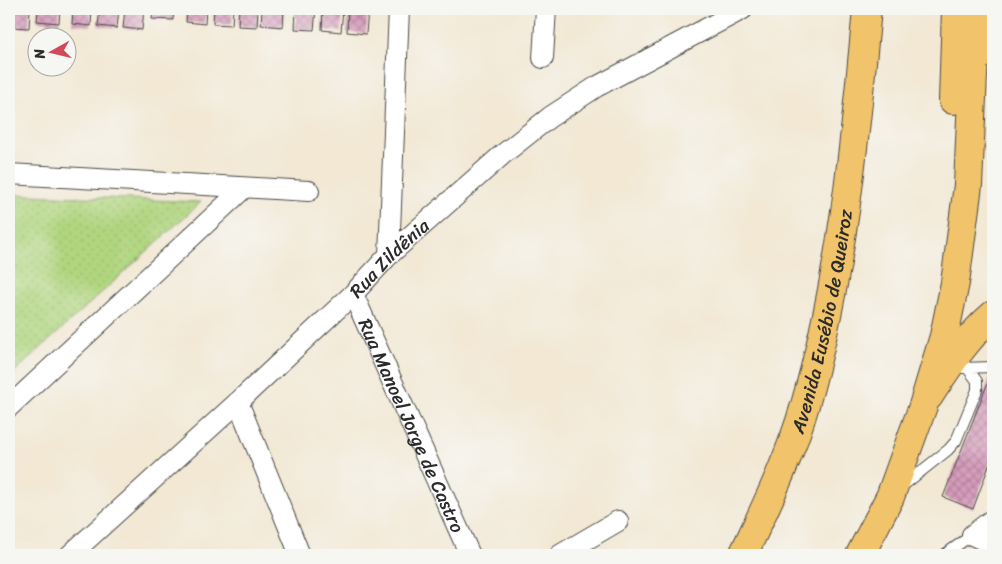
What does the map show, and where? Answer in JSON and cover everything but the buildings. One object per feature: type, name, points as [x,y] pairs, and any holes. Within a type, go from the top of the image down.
[{"type":"main road","name":"Avenida Eusébio de Queiroz","points":[[743,555],[780,476],[804,406],[823,334],[841,239],[851,167],[867,9]]},
{"type":"main road","points":[[861,78],[875,46],[881,9]]},
{"type":"main road","points":[[955,283],[946,270],[943,258],[943,236],[951,162],[956,9]]},
{"type":"main road","points":[[923,406],[952,358],[955,283],[968,185],[976,9]]},
{"type":"main road","points":[[992,9],[993,54]]},
{"type":"main road","points":[[860,555],[890,497],[923,406],[952,358],[993,315]]},
{"type":"street","points":[[388,255],[399,9]]},
{"type":"street","points":[[543,58],[546,9]]},
{"type":"street","name":"Rua Zildênia","points":[[70,555],[353,294],[388,255],[502,155],[550,117],[596,88],[743,9]]},
{"type":"street","points":[[9,174],[309,191]]},
{"type":"street","points":[[9,407],[244,188]]},
{"type":"street","name":"Rua Manoel Jorge de Castro","points":[[353,294],[470,555]]},
{"type":"street","points":[[238,402],[300,555]]},
{"type":"street","points":[[993,519],[972,535],[985,541],[993,551]]},
{"type":"street","points":[[560,555],[618,521]]},
{"type":"lane","points":[[952,358],[993,367]]},
{"type":"lane","points":[[890,497],[948,450],[956,441],[977,390],[977,381],[952,358]]},
{"type":"lane","points":[[977,381],[993,367]]},
{"type":"lane","points":[[944,555],[972,535]]},
{"type":"green space","points":[[9,194],[201,202],[9,377]]}]
